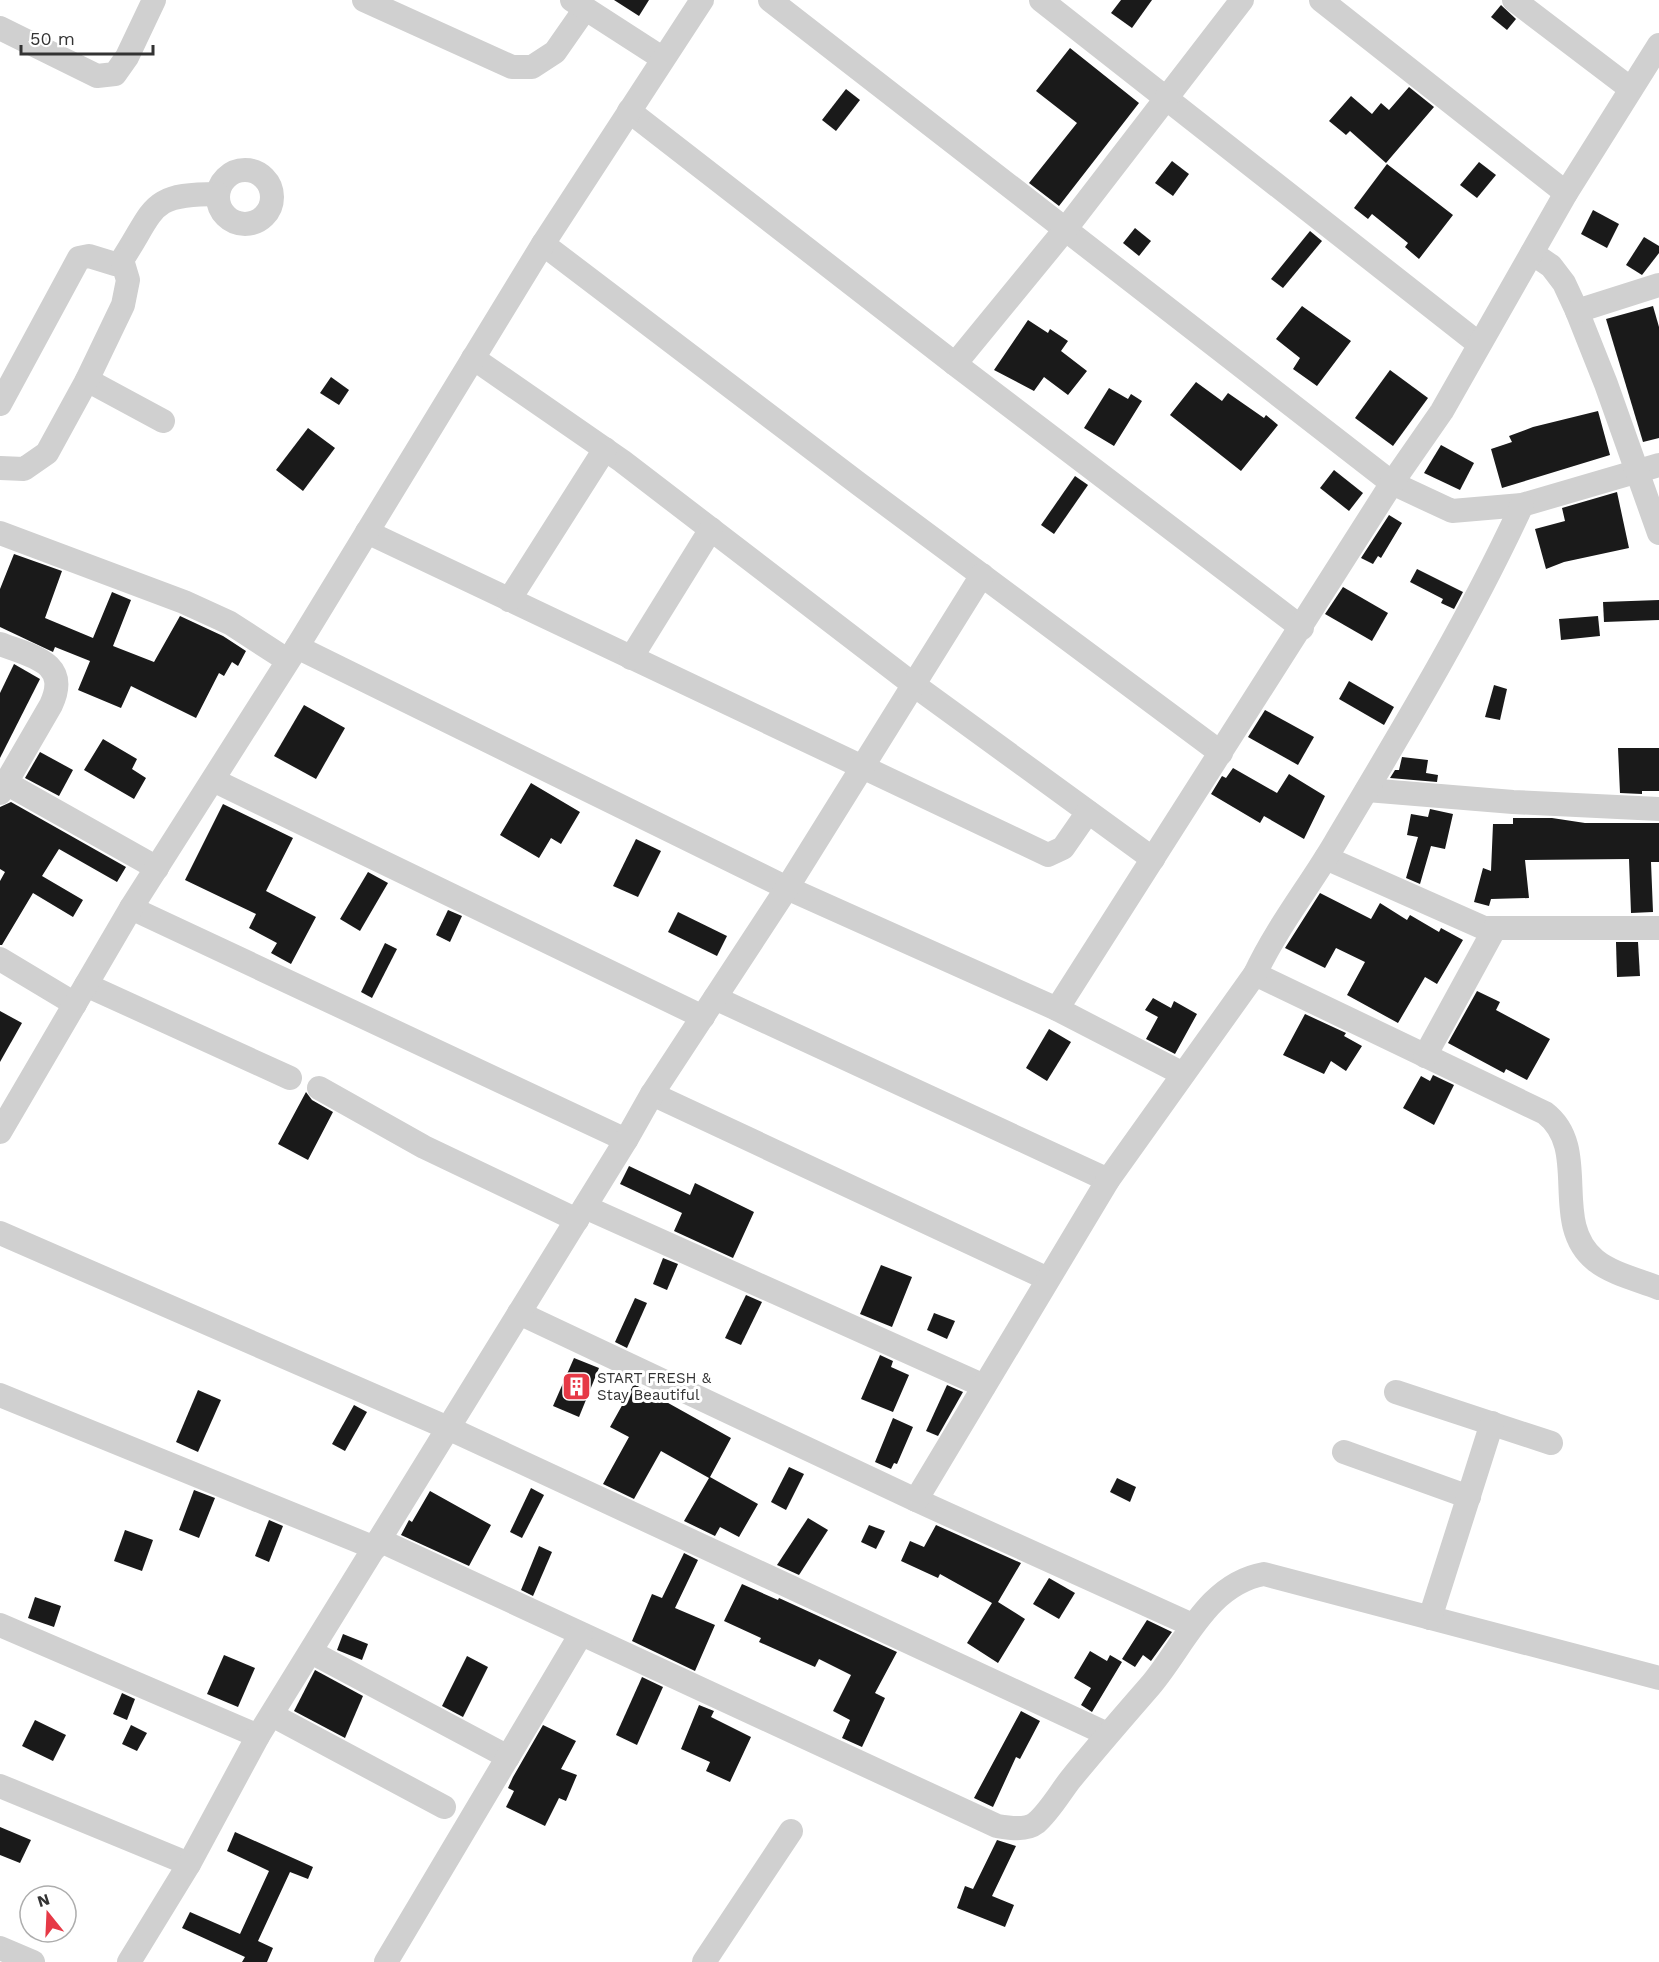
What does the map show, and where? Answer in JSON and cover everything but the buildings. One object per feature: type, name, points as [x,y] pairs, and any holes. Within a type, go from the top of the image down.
[{"type":"street","points":[[0,28],[97,76],[115,74],[127,57],[154,0]]},
{"type":"street","points":[[364,0],[513,67],[532,67],[555,52],[579,4],[662,58]]},
{"type":"street","points":[[0,1132],[131,909],[292,654],[543,244],[662,58],[702,0]]},
{"type":"street","points":[[770,0],[1064,231],[1392,483],[1452,511],[1522,505],[1648,468]]},
{"type":"street","points":[[1041,0],[1479,345]]},
{"type":"street","points":[[955,364],[1064,231],[1242,0]]},
{"type":"street","points":[[1321,0],[1566,193]]},
{"type":"street","points":[[1514,0],[1631,89]]},
{"type":"street","points":[[1057,1009],[1302,628],[1392,483],[1442,411],[1566,193],[1659,45]]},
{"type":"street","points":[[629,111],[955,364],[1302,628]]},
{"type":"street","points":[[0,404],[79,258],[89,256],[115,264],[122,260],[153,207],[171,197],[217,194]]},
{"type":"street","points":[[543,244],[1221,753]]},
{"type":"street","points":[[1532,253],[1551,266],[1564,283],[1577,311],[1648,468],[1659,533]]},
{"type":"street","points":[[0,468],[24,469],[47,453],[87,380],[123,305],[128,280],[122,260]]},
{"type":"street","points":[[1577,311],[1659,285]]},
{"type":"street","points":[[473,358],[605,449],[914,685],[1153,859]]},
{"type":"street","points":[[87,380],[163,422]]},
{"type":"street","points":[[509,600],[605,449]]},
{"type":"street","points":[[916,1500],[1108,1180],[1255,974],[1268,947],[1326,858],[1490,574],[1522,505]]},
{"type":"street","points":[[631,658],[711,529]]},
{"type":"street","points":[[367,532],[631,658],[864,765],[1048,855],[1063,849],[1088,812]]},
{"type":"street","points":[[0,534],[183,602],[230,623],[787,888],[1057,1009],[1183,1074]]},
{"type":"street","points":[[129,1962],[189,1864],[258,1736],[581,1214],[652,1094],[787,888],[982,575]]},
{"type":"street","points":[[0,644],[44,662],[53,671],[57,681],[57,692],[51,705],[3,788],[157,868]]},
{"type":"street","points":[[213,780],[709,1007],[1108,1180]]},
{"type":"street","points":[[1367,790],[1513,802],[1659,809]]},
{"type":"street","points":[[1326,858],[1484,928],[1659,928]]},
{"type":"street","points":[[131,909],[626,1140]]},
{"type":"street","points":[[1425,1056],[1495,928]]},
{"type":"street","points":[[0,959],[81,995],[291,1078]]},
{"type":"street","points":[[1255,974],[1509,1094],[1556,1121],[1563,1132],[1568,1149],[1571,1215],[1576,1235],[1583,1249],[1597,1262],[1659,1288]]},
{"type":"street","points":[[319,1088],[424,1148],[984,1386]]},
{"type":"street","points":[[652,1094],[1048,1279]]},
{"type":"street","points":[[0,1233],[448,1428],[1107,1734]]},
{"type":"street","points":[[519,1314],[916,1500],[1192,1624]]},
{"type":"street","points":[[1396,1392],[1551,1443]]},
{"type":"street","points":[[0,1395],[377,1544],[581,1634],[997,1826],[1014,1829],[1035,1824],[1107,1734],[1152,1684],[1192,1624],[1229,1588],[1248,1577],[1264,1575],[1659,1678]]},
{"type":"street","points":[[1430,1618],[1492,1423]]},
{"type":"street","points":[[1344,1452],[1468,1497]]},
{"type":"street","points":[[0,1625],[258,1736]]},
{"type":"street","points":[[386,1962],[581,1634]]},
{"type":"street","points":[[311,1653],[508,1757]]},
{"type":"street","points":[[272,1715],[444,1807]]},
{"type":"street","points":[[0,1786],[189,1864]]},
{"type":"street","points":[[704,1962],[791,1831]]},
{"type":"street","points":[[0,1948],[33,1962]]},
{"type":"place","name":"START FRESH & Stay Beautiful","points":[[576,1387]]}]
